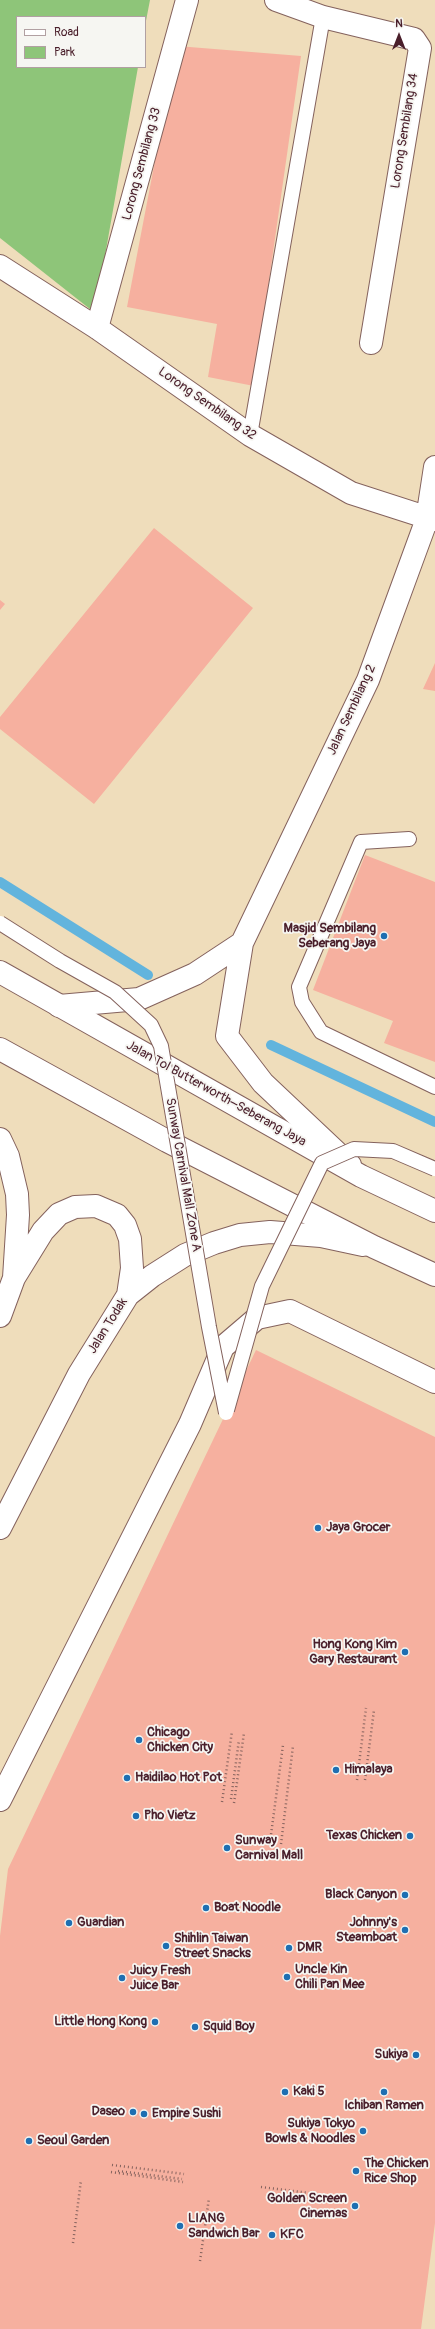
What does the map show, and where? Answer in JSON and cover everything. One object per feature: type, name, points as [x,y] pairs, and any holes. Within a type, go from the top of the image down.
[{"type":"main road","name":"Lorong Sembilang 33","points":[[97,328],[187,0]]},
{"type":"main road","name":"Lorong Sembilang 34","points":[[276,0],[323,17],[414,40],[420,48],[371,343]]},
{"type":"main road","name":"Lorong Sembilang 32","points":[[0,266],[97,328],[250,435],[351,493],[431,519]]},
{"type":"main road","name":"Jalan Sembilang 2","points":[[361,1176],[263,1083],[227,1036],[242,943],[368,680],[431,519],[435,467]]},
{"type":"main road","points":[[59,1006],[138,999],[195,974],[242,943]]},
{"type":"main road","name":"Jalan Tol Butterworth–Seberang Jaya","points":[[0,972],[361,1176],[435,1211]]},
{"type":"main road","points":[[0,1049],[168,1141],[374,1247],[435,1275]]},
{"type":"main road","points":[[0,1139],[8,1156],[17,1194],[18,1215],[14,1278]]},
{"type":"main road","points":[[0,1316],[14,1278],[43,1231],[59,1214],[75,1207],[96,1206],[117,1215],[125,1225],[130,1239],[132,1268],[128,1295]]},
{"type":"main road","name":"Jalan Todak","points":[[0,1528],[79,1374],[128,1295],[152,1276],[185,1255],[214,1242],[240,1235],[270,1232],[321,1236],[374,1247]]},
{"type":"main road","points":[[0,1800],[190,1424],[223,1347],[258,1318],[290,1311],[435,1382]]},
{"type":"lane","points":[[250,435],[323,17]]},
{"type":"lane","points":[[409,839],[361,842],[299,987],[302,1002],[321,1032],[435,1087]]},
{"type":"lane","name":"Sunway Carnival Mall Zone A","points":[[0,923],[60,961],[116,992],[151,1025],[161,1046],[209,1327],[226,1413],[262,1286],[322,1163],[354,1150],[392,1151],[435,1169]]},
{"type":"path","points":[[357,1780],[366,1708]]},
{"type":"path","points":[[365,1780],[374,1710]]},
{"type":"path","points":[[222,1802],[232,1732]]},
{"type":"path","points":[[234,1803],[244,1733]]},
{"type":"path","points":[[224,1798],[232,1739]]},
{"type":"path","points":[[231,1799],[239,1740]]},
{"type":"path","points":[[270,1842],[283,1745]]},
{"type":"path","points":[[280,1844],[293,1746]]},
{"type":"path","points":[[112,2165],[184,2174],[119,2165]]},
{"type":"path","points":[[111,2172],[182,2181],[118,2171]]},
{"type":"path","points":[[73,2243],[81,2180]]},
{"type":"path","points":[[261,2187],[317,2194]]},
{"type":"path","points":[[200,2261],[209,2198]]},
{"type":"green space","points":[[0,0],[150,0],[146,21],[146,16],[16,16],[16,68],[138,68],[95,313],[0,238]]},
{"type":"building","points":[[177,46],[301,56],[254,386],[208,377],[217,324],[127,307]]},
{"type":"building","points":[[154,528],[253,608],[94,804],[0,729],[0,717]]},
{"type":"building","points":[[0,600],[5,604],[0,610]]},
{"type":"building","points":[[435,663],[435,691],[423,689]]},
{"type":"building","name":"Masjid Sembilang Seberang Jaya","points":[[365,855],[435,882],[435,1062],[384,1043],[393,1021],[313,990]]},
{"type":"building","name":"Sunway Carnival Mall","points":[[256,1350],[435,1437],[435,2223],[421,2329],[0,2329],[0,1936],[8,1869]]},
{"type":"waterway","points":[[0,882],[148,975]]},
{"type":"waterway","points":[[271,1045],[435,1122]]},
{"type":"place","name":"Masjid Sembilang Seberang Jaya","points":[[384,936]]},
{"type":"place","name":"Jaya Grocer","points":[[318,1528]]},
{"type":"place","name":"Hong Kong Kim Gary Restaurant","points":[[405,1652]]},
{"type":"place","name":"Chicago Chicken City","points":[[139,1740]]},
{"type":"place","name":"Himalaya","points":[[336,1770]]},
{"type":"place","name":"Haidilao Hot Pot","points":[[127,1778]]},
{"type":"place","name":"Pho Vietz","points":[[136,1816]]},
{"type":"place","name":"Texas Chicken","points":[[410,1836]]},
{"type":"place","name":"Sunway Carnival Mall","points":[[227,1848]]},
{"type":"place","name":"Black Canyon","points":[[405,1895]]},
{"type":"place","name":"Boat Noodle","points":[[206,1908]]},
{"type":"place","name":"Guardian","points":[[69,1923]]},
{"type":"place","name":"Johnny's Steamboat","points":[[405,1930]]},
{"type":"place","name":"Shihlin Taiwan Street Snacks","points":[[166,1946]]},
{"type":"place","name":"DMR","points":[[289,1948]]},
{"type":"place","name":"Uncle Kin Chili Pan Mee","points":[[287,1977]]},
{"type":"place","name":"Juicy Fresh Juice Bar","points":[[122,1978]]},
{"type":"place","name":"Little Hong Kong","points":[[155,2022]]},
{"type":"place","name":"Squid Boy","points":[[195,2027]]},
{"type":"place","name":"Sukiya","points":[[416,2055]]},
{"type":"place","name":"Kaki 5","points":[[285,2092]]},
{"type":"place","name":"Ichiban Ramen","points":[[384,2092]]},
{"type":"place","name":"Daseo","points":[[133,2112]]},
{"type":"place","name":"Empire Sushi","points":[[144,2114]]},
{"type":"place","name":"Sukiya Tokyo Bowls & Noodles","points":[[363,2131]]},
{"type":"place","name":"Seoul Garden","points":[[29,2141]]},
{"type":"place","name":"The Chicken Rice Shop","points":[[356,2171]]},
{"type":"place","name":"Golden Screen Cinemas","points":[[355,2206]]},
{"type":"place","name":"LIANG Sandwich Bar","points":[[180,2226]]},
{"type":"place","name":"KFC","points":[[272,2235]]}]
